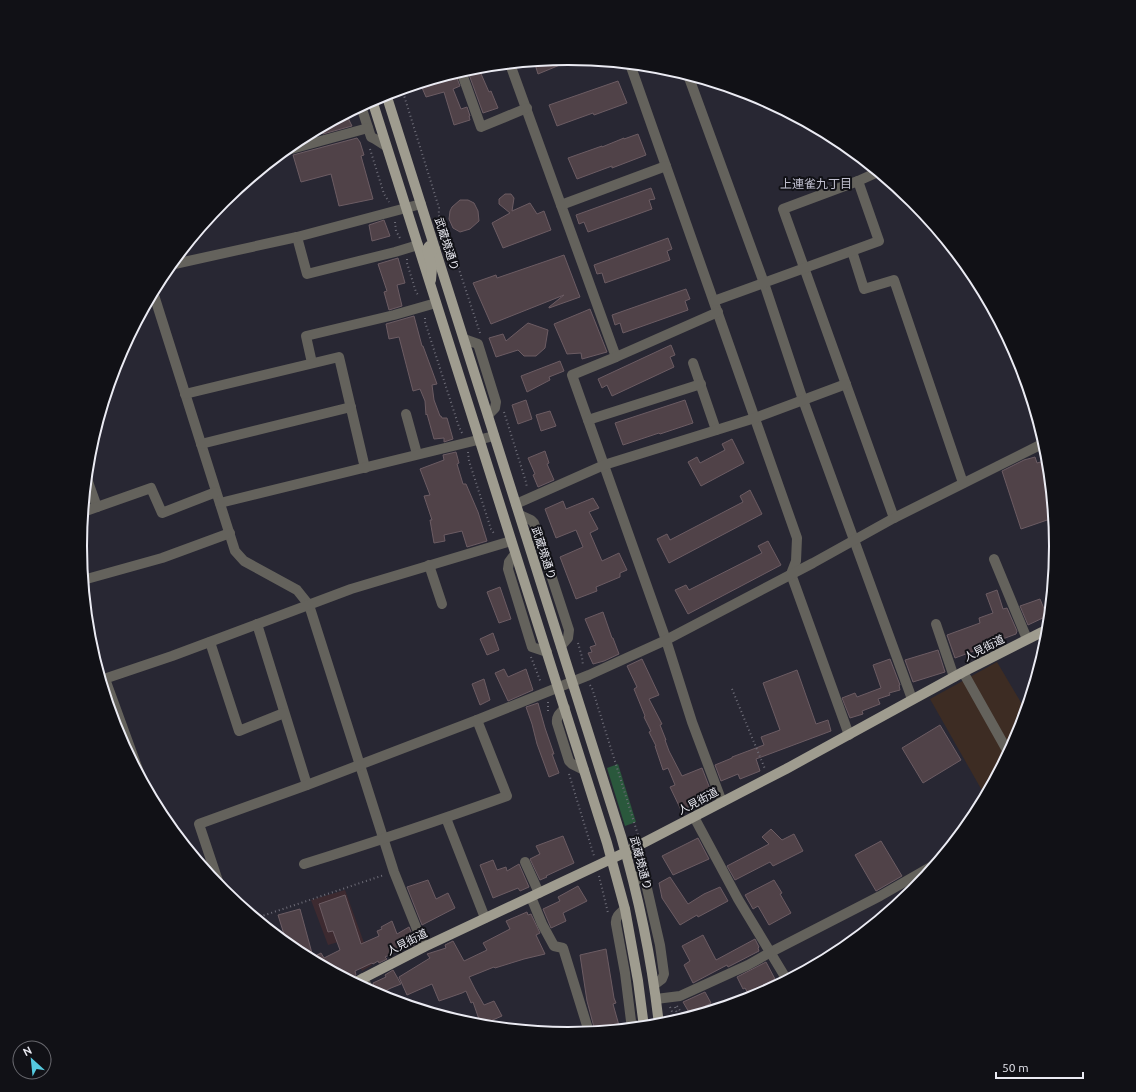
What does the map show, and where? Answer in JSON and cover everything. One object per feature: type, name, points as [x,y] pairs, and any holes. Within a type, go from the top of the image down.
[{"type":"main road","name":"武蔵境通り","points":[[388,100],[626,852],[644,929],[658,1019]]},
{"type":"main road","points":[[374,106],[565,708],[611,858],[624,909],[638,980],[643,1021]]},
{"type":"main road","points":[[431,286],[432,268],[427,249],[429,246],[432,246],[435,249]]},
{"type":"main road","name":"人見街道","points":[[360,979],[424,947],[626,852],[768,778],[959,674],[1041,632]]},
{"type":"street","points":[[512,68],[616,357]]},
{"type":"street","points":[[632,69],[797,538],[796,561],[790,574],[849,734]]},
{"type":"street","points":[[463,77],[481,127],[527,108]]},
{"type":"street","points":[[690,81],[764,283],[803,400],[912,699]]},
{"type":"street","points":[[363,112],[371,137],[386,146]]},
{"type":"street","points":[[300,147],[368,128]]},
{"type":"street","points":[[560,205],[666,166]]},
{"type":"street","points":[[873,174],[783,209],[894,518]]},
{"type":"street","points":[[714,301],[879,241],[858,181]]},
{"type":"street","points":[[178,264],[297,237],[421,204]]},
{"type":"street","points":[[297,237],[307,274],[418,245]]},
{"type":"street","points":[[852,251],[864,289],[894,280],[963,483]]},
{"type":"street","points":[[153,302],[185,394],[235,551],[244,561],[297,590],[309,605],[394,872],[424,947]]},
{"type":"street","points":[[312,363],[306,336],[394,315],[436,303]]},
{"type":"street","points":[[718,312],[572,375],[666,640],[692,722],[722,802]]},
{"type":"street","points":[[185,394],[339,356],[365,468]]},
{"type":"street","points":[[693,363],[716,430]]},
{"type":"street","points":[[588,420],[701,384]]},
{"type":"street","points":[[516,504],[604,465],[755,418],[846,384]]},
{"type":"street","points":[[201,444],[351,407]]},
{"type":"street","points":[[406,414],[417,454]]},
{"type":"street","points":[[220,504],[494,436]]},
{"type":"street","points":[[208,866],[199,824],[307,785],[477,720],[558,688],[666,640],[813,563],[894,518],[1039,446]]},
{"type":"street","points":[[88,510],[152,488],[162,513],[216,492]]},
{"type":"street","points":[[90,489],[97,507]]},
{"type":"street","points":[[88,579],[162,558],[230,533]]},
{"type":"street","points":[[106,679],[351,589],[511,540]]},
{"type":"street","points":[[994,559],[1027,639]]},
{"type":"street","points":[[796,561],[813,563]]},
{"type":"street","points":[[428,566],[442,604]]},
{"type":"street","points":[[257,624],[307,785]]},
{"type":"street","points":[[936,624],[959,674],[1005,747]]},
{"type":"street","points":[[210,642],[239,731],[284,713]]},
{"type":"street","points":[[304,864],[384,839],[507,796],[477,720]]},
{"type":"street","points":[[694,817],[738,899],[784,975]]},
{"type":"street","points":[[446,818],[485,918]]},
{"type":"street","points":[[525,862],[542,924],[554,946],[563,948],[587,1026]]},
{"type":"street","points":[[656,999],[680,996],[748,965],[880,896],[921,873]]},
{"type":"street","points":[[624,909],[615,920],[632,1023]]},
{"type":"path","points":[[404,95],[439,208],[438,218],[448,236],[482,340]]},
{"type":"path","points":[[370,149],[384,194],[392,206]]},
{"type":"path","points":[[395,216],[396,231],[404,244]]},
{"type":"path","points":[[407,258],[407,263],[419,297]]},
{"type":"path","points":[[425,316],[425,322],[459,427],[465,439]]},
{"type":"path","points":[[503,407],[527,488]]},
{"type":"path","points":[[468,446],[469,461],[491,529],[498,540]]},
{"type":"path","points":[[589,684],[592,688],[638,836]]},
{"type":"path","points":[[732,689],[768,778]]},
{"type":"path","points":[[548,698],[549,715]]},
{"type":"path","points":[[568,772],[594,858]]},
{"type":"path","points":[[261,916],[394,872]]},
{"type":"path","points":[[670,1002],[674,1015]]},
{"type":"path","points":[[678,1014],[674,1002],[682,1013]]},
{"type":"shaded area","points":[[997,662],[1022,704],[999,759],[982,791],[930,699]]},
{"type":"shaded area","points":[[345,890],[372,965],[362,971],[349,939],[328,945],[311,900]]},
{"type":"green space","points":[[618,764],[636,822],[625,826],[607,768]]},
{"type":"building","points":[[559,65],[538,74],[536,66]]},
{"type":"building","points":[[481,73],[489,92],[491,91],[498,108],[483,113],[469,75]]},
{"type":"building","points":[[457,78],[460,86],[453,89],[461,109],[467,107],[470,120],[454,125],[444,92],[426,97],[422,88]]},
{"type":"building","points":[[618,81],[627,103],[557,126],[549,105]]},
{"type":"building","points":[[348,118],[352,126],[323,134],[323,132],[328,129]]},
{"type":"building","points":[[638,134],[646,155],[577,179],[568,158]]},
{"type":"building","points":[[357,138],[360,142],[364,155],[361,156],[373,199],[339,206],[331,174],[301,182],[293,155]]},
{"type":"building","points":[[651,188],[655,199],[649,200],[652,209],[588,232],[584,222],[579,224],[576,215]]},
{"type":"building","points":[[505,194],[511,194],[514,198],[512,211],[530,203],[537,214],[544,211],[551,230],[503,248],[492,223],[510,213],[499,204],[499,199]]},
{"type":"building","points":[[460,200],[468,200],[474,203],[478,211],[479,221],[470,229],[460,232],[453,228],[449,219],[452,207]]},
{"type":"building","points":[[384,220],[390,236],[372,241],[369,225]]},
{"type":"building","points":[[668,238],[672,249],[667,251],[670,260],[605,283],[602,273],[597,274],[594,265]]},
{"type":"building","points":[[564,255],[580,297],[549,308],[564,295],[491,324],[473,283],[496,275],[497,278]]},
{"type":"building","points":[[398,258],[405,283],[397,285],[402,306],[389,310],[384,292],[387,291],[378,264]]},
{"type":"building","points":[[686,289],[690,299],[685,301],[688,310],[623,333],[620,323],[615,325],[612,315]]},
{"type":"building","points":[[590,309],[607,352],[582,359],[581,353],[567,354],[554,324]]},
{"type":"building","points":[[414,316],[422,346],[437,384],[432,385],[434,400],[440,416],[442,418],[447,418],[453,439],[444,442],[444,438],[434,439],[427,414],[426,415],[425,401],[420,389],[413,391],[399,337],[389,339],[386,324]]},
{"type":"building","points":[[528,323],[548,330],[545,348],[536,356],[524,356],[518,350],[496,357],[489,338],[503,334],[506,341]]},
{"type":"building","points":[[671,345],[675,355],[670,357],[674,367],[612,396],[607,385],[602,388],[598,379]]},
{"type":"building","points":[[560,361],[564,371],[549,377],[550,380],[527,392],[521,376]]},
{"type":"building","points":[[526,400],[532,419],[518,424],[512,405]]},
{"type":"building","points":[[685,400],[693,423],[623,445],[615,423]]},
{"type":"building","points":[[550,411],[556,426],[541,431],[536,415]]},
{"type":"building","points":[[732,439],[744,463],[701,486],[688,462],[697,457],[700,463],[725,450],[722,444]]},
{"type":"building","points":[[545,451],[549,463],[547,464],[554,480],[538,487],[533,475],[535,474],[528,458]]},
{"type":"building","points":[[456,452],[459,463],[457,464],[463,484],[466,484],[478,512],[487,541],[467,547],[462,531],[444,535],[445,541],[434,543],[430,520],[432,520],[424,496],[430,495],[420,469],[444,460],[443,455]]},
{"type":"building","points":[[1035,457],[1037,463],[1042,462],[1048,520],[1021,529],[1002,471],[1024,460]]},
{"type":"building","points":[[750,490],[762,514],[669,563],[657,539],[667,534],[670,540],[743,502],[740,496]]},
{"type":"building","points":[[593,498],[599,508],[589,512],[598,529],[590,533],[602,561],[619,553],[627,570],[620,573],[620,577],[596,587],[597,591],[576,599],[560,557],[583,547],[576,530],[556,538],[545,509],[563,501],[566,509]]},
{"type":"building","points":[[768,541],[781,565],[688,614],[675,590],[686,585],[689,590],[762,553],[758,546]]},
{"type":"building","points":[[500,587],[511,619],[499,623],[487,592]]},
{"type":"building","points":[[997,590],[1003,609],[1007,608],[1017,631],[1016,634],[955,658],[947,635],[980,623],[979,618],[993,613],[986,594]]},
{"type":"building","points":[[1040,599],[1045,611],[1044,618],[1028,625],[1020,606]]},
{"type":"building","points":[[603,612],[619,654],[593,664],[588,653],[592,652],[590,647],[596,645],[585,619]]},
{"type":"building","points":[[493,633],[499,650],[487,655],[480,639]]},
{"type":"building","points":[[938,650],[945,672],[913,682],[905,660]]},
{"type":"building","points":[[642,659],[659,695],[649,699],[662,724],[660,725],[669,751],[682,776],[702,768],[712,794],[710,798],[681,810],[670,787],[675,785],[668,768],[663,770],[656,746],[649,732],[651,731],[644,717],[645,716],[634,689],[637,687],[627,666]]},
{"type":"building","points":[[890,659],[900,685],[900,690],[889,693],[890,695],[878,699],[880,704],[862,711],[863,714],[850,718],[842,698],[855,693],[857,697],[881,688],[873,665]]},
{"type":"building","points":[[504,669],[508,677],[526,669],[533,690],[508,701],[495,673]]},
{"type":"building","points":[[797,670],[816,724],[828,720],[831,731],[756,759],[760,771],[740,779],[738,774],[721,781],[715,765],[764,745],[761,737],[780,730],[763,683]]},
{"type":"building","points":[[484,679],[490,700],[480,705],[472,684]]},
{"type":"building","points":[[538,703],[554,754],[552,754],[559,773],[549,777],[526,707]]},
{"type":"building","points":[[940,725],[961,760],[923,783],[902,748]]},
{"type":"building","points":[[771,829],[782,840],[794,834],[803,851],[773,866],[770,862],[735,880],[727,866],[769,844],[762,837]]},
{"type":"building","points":[[563,836],[574,863],[540,880],[530,859],[540,854],[536,846]]},
{"type":"building","points":[[698,838],[709,859],[673,875],[662,856]]},
{"type":"building","points":[[881,841],[902,876],[876,891],[855,855]]},
{"type":"building","points":[[493,860],[497,870],[506,867],[507,871],[519,864],[529,887],[520,891],[518,888],[493,898],[480,865]]},
{"type":"building","points":[[670,877],[688,904],[704,894],[720,887],[728,901],[698,917],[697,915],[680,925],[662,898],[659,883]]},
{"type":"building","points":[[428,880],[436,899],[448,893],[455,908],[422,925],[407,887]]},
{"type":"building","points":[[774,880],[791,913],[769,925],[758,906],[753,909],[745,895]]},
{"type":"building","points":[[578,886],[587,901],[563,913],[566,921],[551,928],[543,909],[560,901],[558,897]]},
{"type":"building","points":[[345,895],[361,944],[379,936],[377,931],[392,921],[397,934],[409,927],[416,944],[385,957],[387,959],[379,963],[378,961],[373,964],[372,963],[355,971],[356,975],[354,976],[316,956],[321,953],[324,958],[340,950],[333,931],[328,932],[319,904]]},
{"type":"building","points":[[300,909],[312,953],[284,934],[278,915]]},
{"type":"building","points":[[527,912],[528,915],[531,914],[540,933],[536,935],[545,954],[495,968],[494,967],[469,977],[484,1005],[494,1001],[502,1016],[491,1021],[479,1019],[473,1002],[471,1003],[466,991],[439,1001],[432,984],[407,995],[399,977],[430,958],[427,954],[446,948],[445,945],[453,941],[464,961],[487,950],[483,943],[510,929],[506,921]]},
{"type":"building","points":[[703,935],[716,960],[755,939],[759,947],[759,951],[728,967],[727,965],[693,983],[684,965],[690,961],[682,946]]},
{"type":"building","points":[[606,949],[616,1003],[613,1004],[619,1024],[594,1026],[587,1001],[580,955]]},
{"type":"building","points":[[766,962],[775,979],[747,992],[745,988],[743,989],[737,977]]},
{"type":"building","points":[[393,970],[401,984],[386,991],[374,985],[373,983],[386,977],[385,975]]},
{"type":"building","points":[[705,992],[711,1003],[689,1012],[683,1002]]},
{"type":"district","name":"上連雀九丁目","points":[[816,184]]}]
